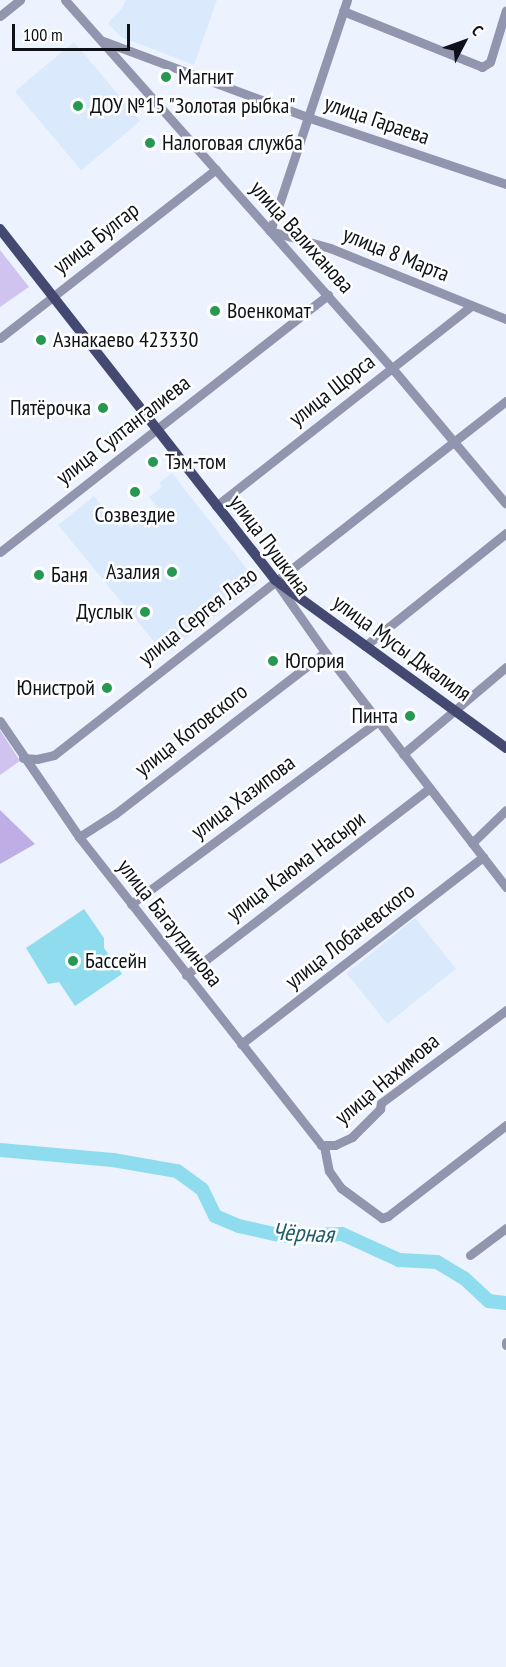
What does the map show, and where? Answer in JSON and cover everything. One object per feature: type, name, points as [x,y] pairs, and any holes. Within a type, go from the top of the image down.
[{"type":"main road","name":"улица Пушкина","points":[[0,229],[275,580]]},
{"type":"main road","name":"улица Мусы Джалиля","points":[[275,580],[506,748]]},
{"type":"street","points":[[0,16],[20,0]]},
{"type":"street","name":"улица Валиханова","points":[[65,0],[392,368],[506,504]]},
{"type":"street","points":[[270,231],[346,0]]},
{"type":"street","points":[[343,11],[482,67],[490,62],[506,10]]},
{"type":"street","name":"улица Гараева","points":[[101,40],[307,117],[506,184]]},
{"type":"street","name":"улица Булгар","points":[[0,338],[216,169]]},
{"type":"street","name":"улица 8 Марта","points":[[270,231],[330,248],[506,319]]},
{"type":"street","name":"улица Султангалиева","points":[[0,552],[155,428],[328,295]]},
{"type":"street","name":"улица Щорса","points":[[216,506],[472,305]]},
{"type":"street","name":"улица Сергея Лазо","points":[[23,758],[37,759],[54,755],[506,401]]},
{"type":"street","points":[[365,646],[506,533]]},
{"type":"street","name":"улица Пушкина","points":[[275,580],[325,652],[506,887]]},
{"type":"street","name":"улица Котовского","points":[[79,837],[116,814],[325,652]]},
{"type":"street","points":[[403,754],[506,667]]},
{"type":"street","name":"улица Багаутдинова","points":[[0,721],[23,758],[79,837],[321,1144]]},
{"type":"street","name":"улица Хазипова","points":[[131,904],[378,721]]},
{"type":"street","name":"улица Каюма Насыри","points":[[186,975],[429,788]]},
{"type":"street","points":[[472,843],[506,810]]},
{"type":"street","name":"улица Лобачевского","points":[[241,1044],[483,857]]},
{"type":"street","name":"улица Нахимова","points":[[321,1144],[335,1145],[352,1137],[380,1109],[381,1103],[506,1010]]},
{"type":"street","points":[[321,1144],[329,1171],[341,1188],[376,1215],[385,1217],[506,1125]]},
{"type":"street","points":[[470,1255],[506,1228]]},
{"type":"shaded area","points":[[126,0],[217,0],[194,65],[121,37],[108,23]]},
{"type":"shaded area","name":"ДОУ №15 \"Золотая рыбка\"","points":[[74,42],[140,121],[81,170],[15,91]]},
{"type":"shaded area","points":[[0,250],[29,287],[0,307]]},
{"type":"shaded area","points":[[172,473],[258,583],[165,655],[58,525],[94,496],[120,527],[126,522],[131,528],[157,507],[149,497],[162,487],[159,483]]},
{"type":"shaded area","points":[[0,730],[20,761],[0,775]]},
{"type":"shaded area","points":[[0,810],[35,844],[0,864]]},
{"type":"shaded area","points":[[415,918],[456,969],[388,1024],[347,973]]},
{"type":"water","name":"Бассейн","points":[[84,909],[104,938],[104,948],[122,974],[75,1006],[59,982],[48,984],[26,948]]},
{"type":"waterway","name":"Чёрная","points":[[0,1150],[113,1160],[177,1171],[202,1189],[215,1216],[239,1226],[283,1236],[342,1234],[399,1260],[437,1262],[464,1278],[489,1301],[506,1303]]},
{"type":"place","name":"Магнит","points":[[166,77]]},
{"type":"place","name":"ДОУ №15 \"Золотая рыбка\"","points":[[78,106]]},
{"type":"place","name":"Налоговая служба","points":[[150,143]]},
{"type":"place","name":"Военкомат","points":[[215,311]]},
{"type":"place","name":"Азнакаево 423330","points":[[41,340]]},
{"type":"place","name":"Пятёрочка","points":[[103,408]]},
{"type":"place","name":"Тэм-том","points":[[153,462]]},
{"type":"place","name":"Созвездие","points":[[135,492]]},
{"type":"place","name":"Азалия","points":[[172,572]]},
{"type":"place","name":"Баня","points":[[39,575]]},
{"type":"place","name":"Дуслык","points":[[145,612]]},
{"type":"place","name":"Югория","points":[[273,661]]},
{"type":"place","name":"Юнистрой","points":[[107,688]]},
{"type":"place","name":"Пинта","points":[[410,716]]},
{"type":"place","name":"Бассейн","points":[[73,961]]}]
